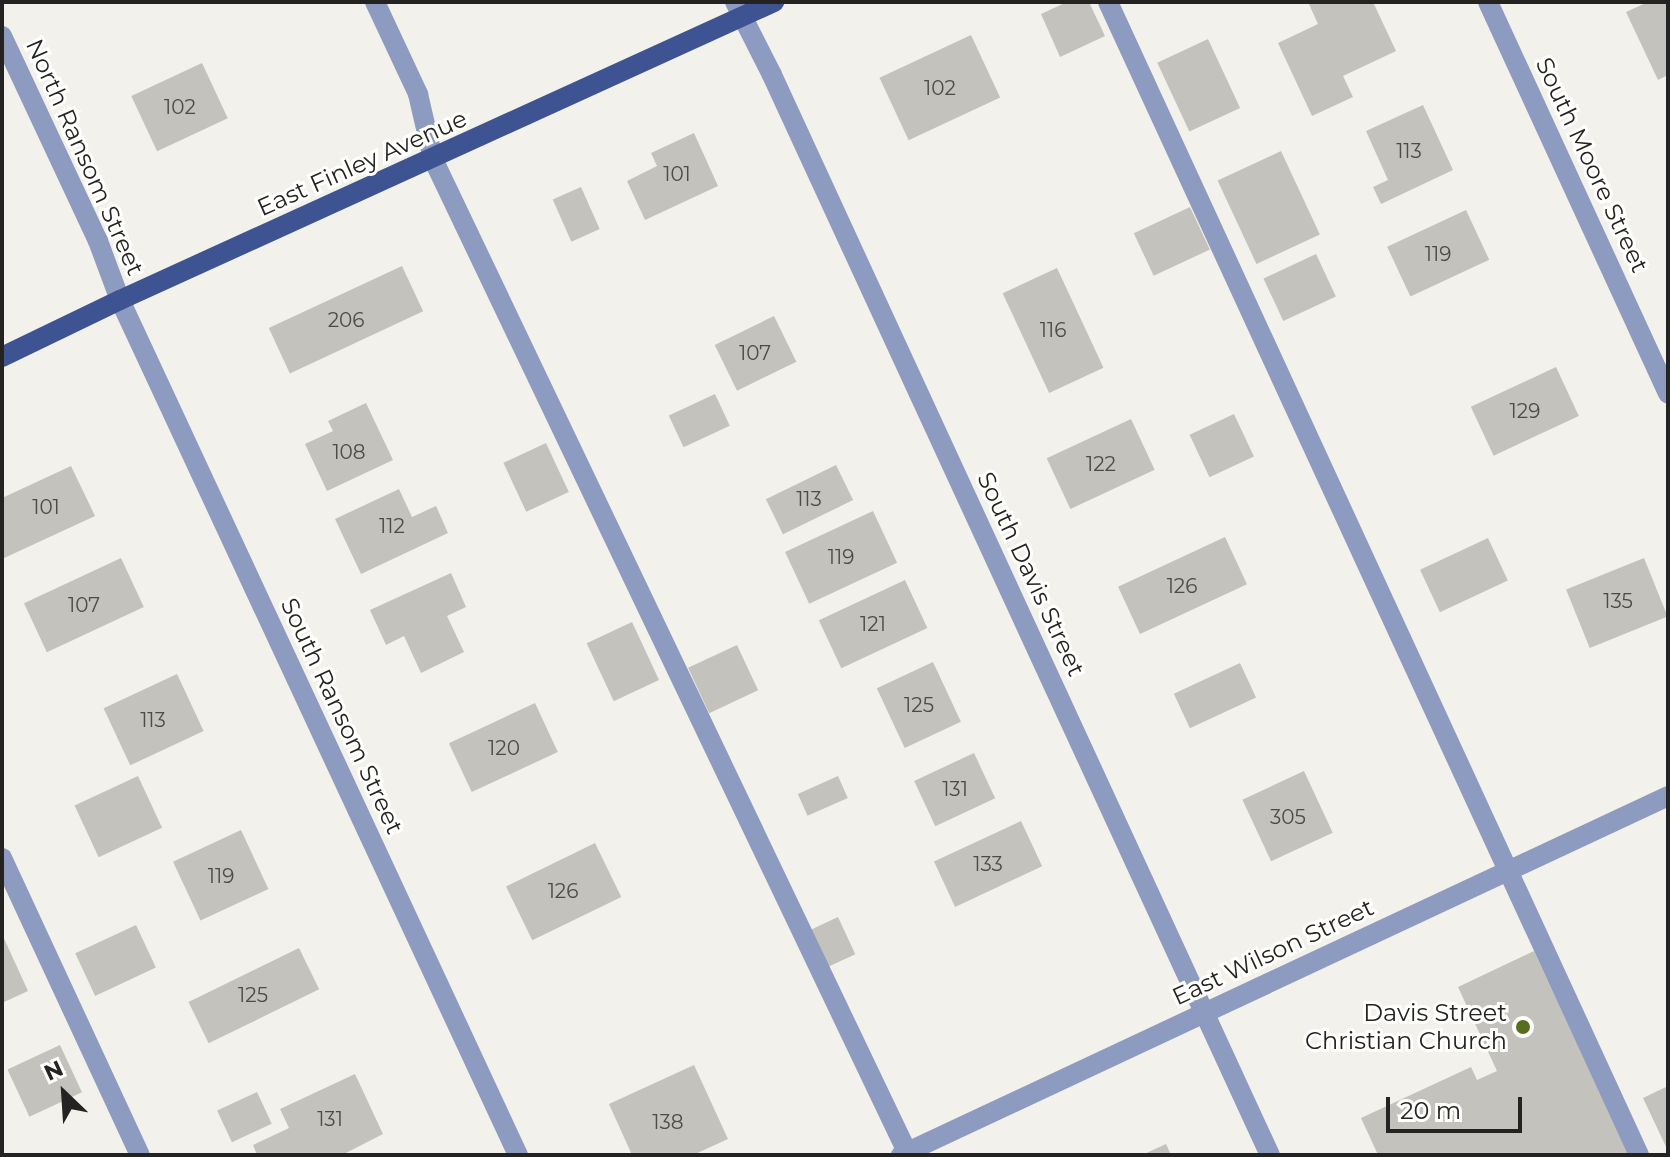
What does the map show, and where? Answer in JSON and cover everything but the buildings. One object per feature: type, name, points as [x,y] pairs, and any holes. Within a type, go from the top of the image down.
[{"type":"main road","name":"East Finley Avenue","points":[[2,357],[120,300],[433,159],[740,9],[774,2]]},
{"type":"street","points":[[375,2],[418,94],[433,159],[904,1154]]},
{"type":"street","points":[[1108,2],[1639,1155]]},
{"type":"street","name":"South Moore Street","points":[[1488,2],[1668,394]]},
{"type":"street","name":"South Davis Street","points":[[740,9],[1270,1155]]},
{"type":"street","name":"North Ransom Street","points":[[2,36],[98,241],[120,300]]},
{"type":"street","name":"South Ransom Street","points":[[120,300],[518,1155]]},
{"type":"street","name":"East Wilson Street","points":[[904,1154],[1668,796]]},
{"type":"street","points":[[2,858],[140,1155]]},
{"type":"place","name":"Davis Street Christian Church","points":[[1523,1027]]}]
